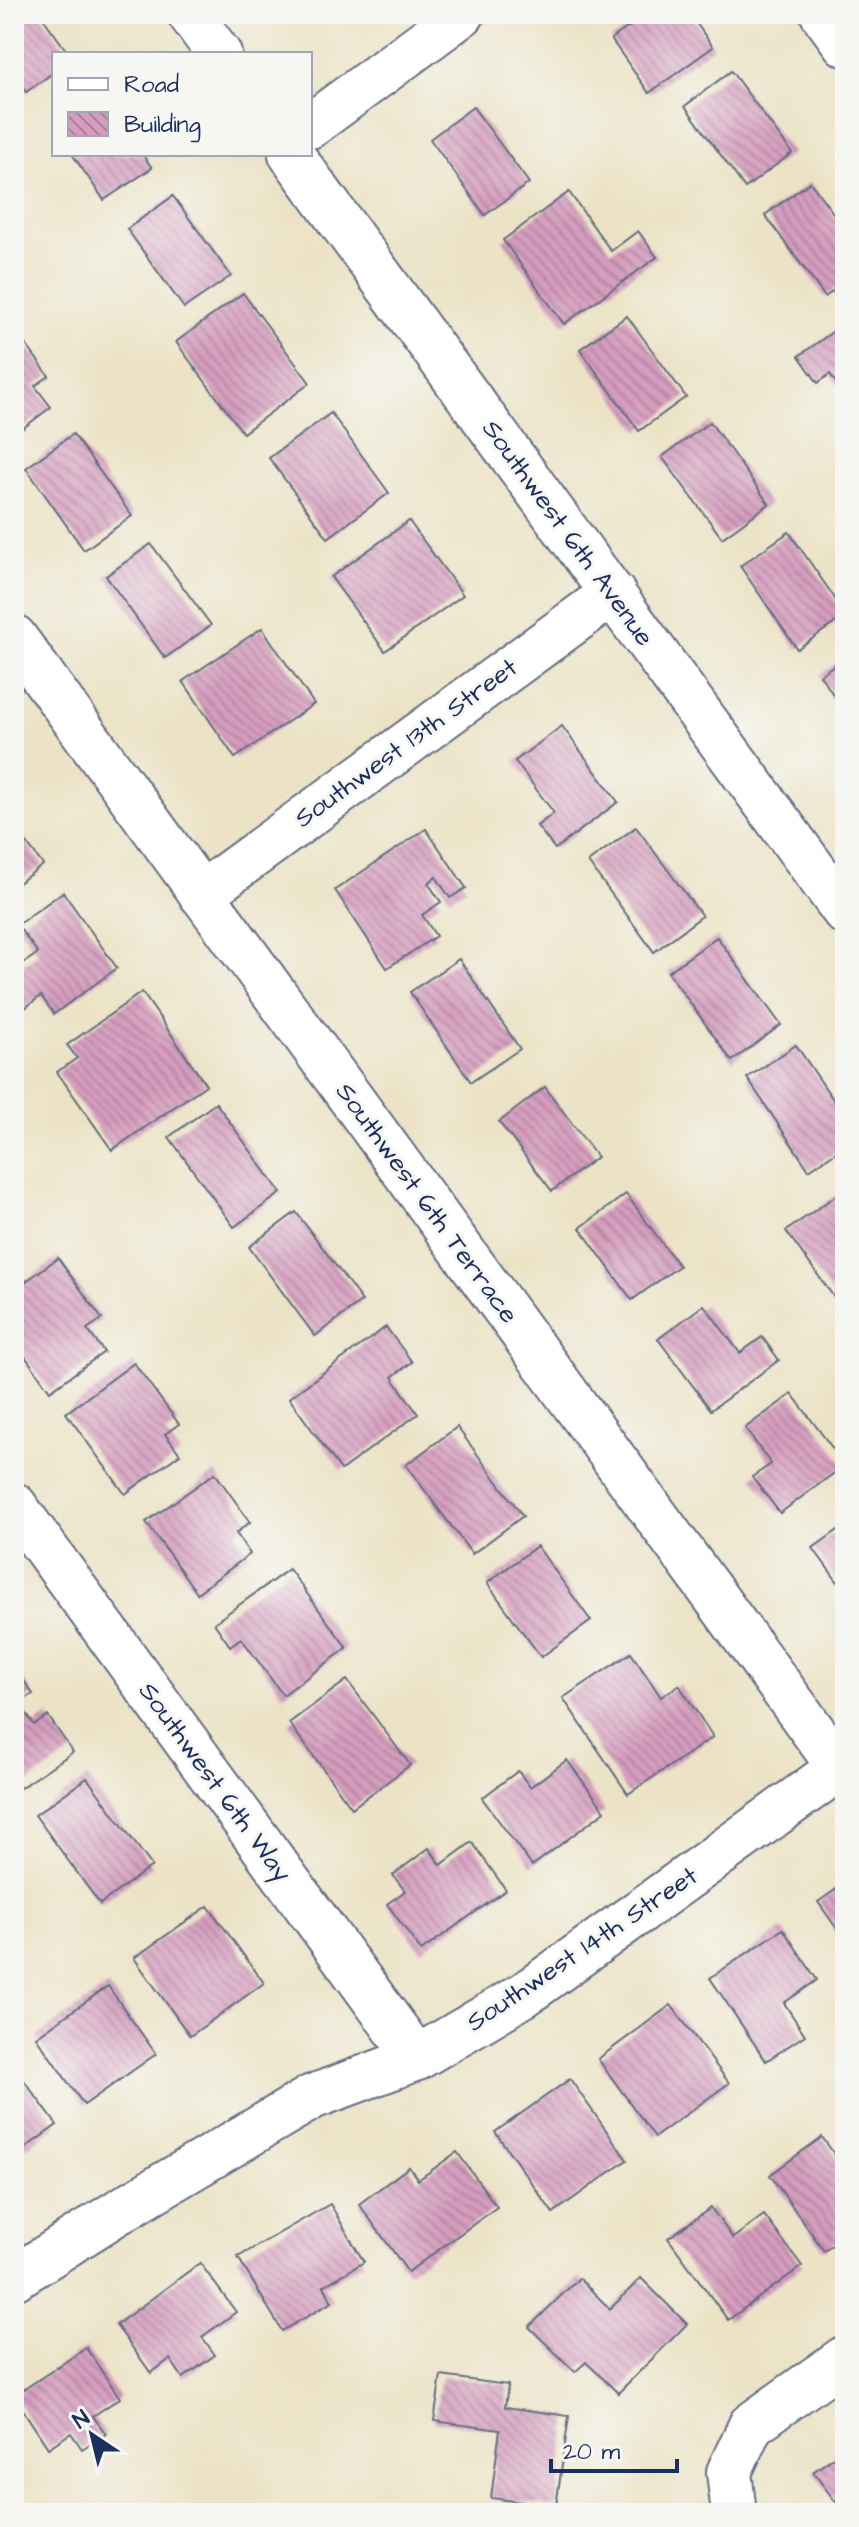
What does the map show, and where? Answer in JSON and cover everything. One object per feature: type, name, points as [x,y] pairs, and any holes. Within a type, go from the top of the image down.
[{"type":"street","points":[[190,14],[218,52]]},
{"type":"street","points":[[312,125],[462,14]]},
{"type":"street","points":[[823,14],[845,44]]},
{"type":"street","name":"Southwest 6th Avenue","points":[[292,156],[845,912]]},
{"type":"street","name":"Southwest 13th Street","points":[[201,894],[613,593]]},
{"type":"street","name":"Southwest 6th Terrace","points":[[14,637],[843,1766]]},
{"type":"street","name":"Southwest 6th Way","points":[[14,1505],[417,2058]]},
{"type":"street","name":"Southwest 14th Street","points":[[14,2278],[118,2212],[312,2097],[417,2058],[525,1994],[843,1766]]},
{"type":"street","points":[[732,2493],[751,2425],[845,2358]]},
{"type":"building","points":[[14,14],[40,14],[68,52],[52,52],[52,73],[26,92],[14,76]]},
{"type":"building","points":[[621,14],[690,14],[713,47],[649,93],[611,39],[630,26]]},
{"type":"building","points":[[731,71],[792,153],[745,188],[685,106]]},
{"type":"building","points":[[473,107],[529,183],[485,215],[430,139]]},
{"type":"building","points":[[73,156],[143,156],[152,168],[104,200]]},
{"type":"building","points":[[810,182],[845,229],[845,282],[825,297],[765,215]]},
{"type":"building","points":[[569,192],[611,251],[638,231],[657,257],[564,324],[503,240]]},
{"type":"building","points":[[173,196],[231,276],[184,308],[127,229]]},
{"type":"building","points":[[243,293],[310,383],[243,433],[176,342]]},
{"type":"building","points":[[627,316],[686,397],[639,431],[580,349]]},
{"type":"building","points":[[845,323],[845,396],[830,374],[818,383],[799,356]]},
{"type":"building","points":[[14,328],[49,376],[35,386],[51,407],[14,435]]},
{"type":"building","points":[[331,413],[389,493],[328,538],[269,458]]},
{"type":"building","points":[[710,422],[769,504],[722,538],[662,457]]},
{"type":"building","points":[[73,434],[132,516],[84,550],[26,468]]},
{"type":"building","points":[[409,521],[463,595],[385,651],[331,577]]},
{"type":"building","points":[[789,532],[845,613],[797,649],[740,566]]},
{"type":"building","points":[[151,544],[211,625],[165,658],[106,576]]},
{"type":"building","points":[[262,628],[314,704],[235,758],[183,681]]},
{"type":"building","points":[[845,657],[845,712],[820,675]]},
{"type":"building","points":[[562,726],[618,802],[555,849],[537,826],[554,813],[515,761]]},
{"type":"building","points":[[14,826],[43,865],[14,886]]},
{"type":"building","points":[[636,827],[702,916],[654,952],[588,862]]},
{"type":"building","points":[[426,829],[466,888],[450,898],[436,877],[428,883],[441,902],[422,915],[436,936],[387,968],[335,890]]},
{"type":"building","points":[[63,892],[117,968],[54,1014],[41,996],[17,1014],[14,1010],[14,970],[38,953],[17,925]]},
{"type":"building","points":[[717,937],[781,1025],[732,1061],[668,972]]},
{"type":"building","points":[[459,959],[520,1049],[471,1082],[410,992]]},
{"type":"building","points":[[142,992],[206,1085],[112,1150],[57,1072],[77,1058],[67,1045]]},
{"type":"building","points":[[796,1045],[845,1117],[845,1146],[809,1170],[747,1078]]},
{"type":"building","points":[[545,1087],[597,1157],[552,1191],[499,1122]]},
{"type":"building","points":[[216,1103],[281,1193],[234,1227],[169,1137]]},
{"type":"building","points":[[845,1189],[845,1299],[839,1304],[786,1231]]},
{"type":"building","points":[[626,1194],[679,1266],[632,1300],[580,1228]]},
{"type":"building","points":[[296,1212],[362,1301],[315,1336],[249,1247]]},
{"type":"building","points":[[58,1258],[102,1319],[87,1329],[104,1352],[50,1391],[14,1341],[14,1290]]},
{"type":"building","points":[[704,1305],[740,1353],[762,1337],[779,1360],[711,1410],[658,1339]]},
{"type":"building","points":[[386,1327],[412,1362],[392,1377],[418,1414],[341,1470],[289,1398]]},
{"type":"building","points":[[134,1363],[179,1424],[165,1434],[180,1454],[125,1494],[66,1413]]},
{"type":"building","points":[[792,1394],[845,1465],[780,1513],[752,1477],[771,1464],[745,1428]]},
{"type":"building","points":[[457,1427],[523,1516],[472,1554],[406,1465]]},
{"type":"building","points":[[215,1473],[250,1522],[236,1533],[250,1554],[197,1593],[146,1522]]},
{"type":"building","points":[[845,1525],[845,1592],[813,1548]]},
{"type":"building","points":[[537,1546],[591,1621],[541,1657],[487,1583]]},
{"type":"building","points":[[289,1569],[347,1648],[283,1695],[241,1638],[230,1646],[214,1623]]},
{"type":"building","points":[[631,1653],[661,1697],[679,1685],[713,1737],[628,1794],[563,1698]]},
{"type":"building","points":[[18,1672],[33,1694],[19,1703],[34,1725],[48,1716],[73,1752],[14,1792],[14,1675]]},
{"type":"building","points":[[347,1680],[410,1765],[352,1808],[289,1723]]},
{"type":"building","points":[[567,1760],[605,1811],[532,1866],[482,1798],[518,1771],[530,1787]]},
{"type":"building","points":[[87,1778],[152,1866],[100,1904],[35,1815]]},
{"type":"building","points":[[472,1842],[506,1890],[421,1951],[387,1904],[405,1891],[393,1875],[429,1848],[441,1865]]},
{"type":"building","points":[[845,1883],[845,1940],[818,1902]]},
{"type":"building","points":[[208,1906],[264,1983],[190,2036],[134,1958]]},
{"type":"building","points":[[783,1929],[817,1980],[784,2003],[805,2035],[766,2061],[710,1978]]},
{"type":"building","points":[[108,1986],[156,2054],[84,2105],[36,2037]]},
{"type":"building","points":[[671,2005],[729,2083],[655,2137],[598,2059]]},
{"type":"building","points":[[20,2075],[57,2125],[14,2156],[14,2079]]},
{"type":"building","points":[[570,2079],[627,2160],[553,2213],[495,2132]]},
{"type":"building","points":[[822,2137],[842,2165],[845,2162],[845,2236],[824,2251],[770,2175]]},
{"type":"building","points":[[457,2152],[497,2207],[408,2272],[359,2204],[409,2167],[418,2180]]},
{"type":"building","points":[[330,2204],[364,2262],[324,2286],[332,2302],[282,2331],[238,2257]]},
{"type":"building","points":[[711,2208],[733,2238],[764,2215],[802,2266],[728,2320],[668,2238]]},
{"type":"building","points":[[200,2263],[236,2312],[202,2337],[215,2355],[183,2378],[170,2359],[151,2373],[116,2325]]},
{"type":"building","points":[[579,2278],[610,2309],[641,2278],[687,2324],[618,2393],[586,2362],[575,2372],[529,2327]]},
{"type":"building","points":[[86,2348],[120,2398],[93,2416],[106,2434],[82,2449],[71,2433],[48,2448],[14,2396]]},
{"type":"building","points":[[441,2376],[508,2385],[505,2407],[569,2416],[556,2507],[491,2498],[500,2430],[434,2421]]},
{"type":"building","points":[[845,2449],[845,2513],[844,2513],[813,2472]]}]
